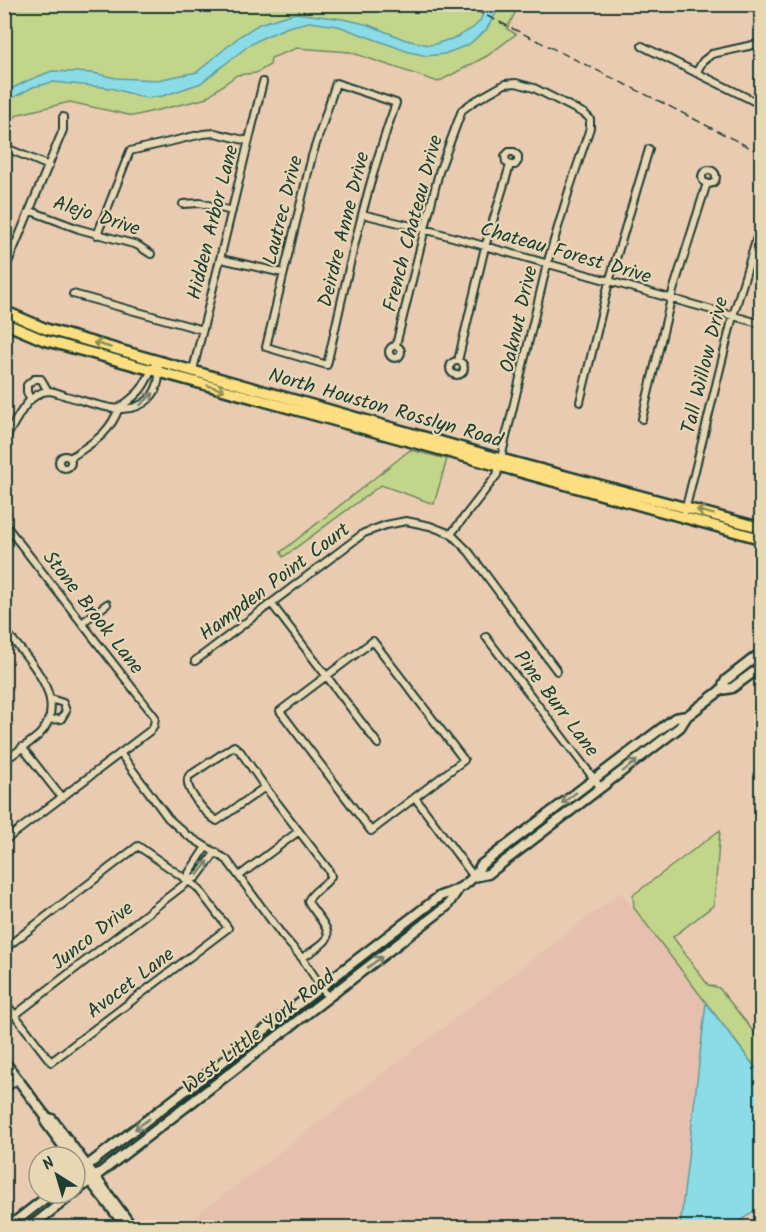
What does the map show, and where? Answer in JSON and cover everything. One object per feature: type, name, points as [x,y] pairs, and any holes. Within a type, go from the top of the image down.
[{"type":"main road","name":"North Houston Rosslyn Road","points":[[4,311],[46,329],[339,412],[411,437],[600,490],[682,518],[762,539]]},
{"type":"main road","name":"North Houston Rosslyn Road","points":[[4,323],[26,334],[155,371],[336,421],[411,437]]},
{"type":"main road","points":[[67,346],[70,336]]},
{"type":"main road","points":[[236,393],[239,383]]},
{"type":"main road","points":[[302,412],[308,403]]},
{"type":"main road","points":[[336,421],[339,412]]},
{"type":"main road","name":"North Houston Rosslyn Road","points":[[600,490],[686,507],[762,528]]},
{"type":"main road","name":"West Little York Road","points":[[474,877],[488,874],[680,727],[687,716],[721,690],[726,680],[762,652]]},
{"type":"main road","points":[[749,662],[759,668]]},
{"type":"main road","name":"West Little York Road","points":[[721,690],[732,688],[759,668]]},
{"type":"main road","name":"West Little York Road","points":[[87,1184],[447,906],[457,891],[474,877],[481,865],[675,718],[687,716]]},
{"type":"main road","points":[[522,834],[530,843]]},
{"type":"main road","name":"West Little York Road","points":[[87,1166],[440,896],[457,891]]},
{"type":"main road","points":[[238,1051],[246,1061]]},
{"type":"main road","points":[[4,1061],[49,1118],[66,1145]]},
{"type":"main road","points":[[163,1108],[171,1118]]},
{"type":"main road","points":[[49,1118],[46,1123],[62,1145]]},
{"type":"main road","points":[[87,1174],[133,1227]]},
{"type":"main road","points":[[93,1179],[127,1227]]},
{"type":"main road","points":[[7,1227],[18,1224],[39,1205]]},
{"type":"main road","name":"West Little York Road","points":[[29,1227],[59,1205]]},
{"type":"street","points":[[696,73],[703,60],[712,54],[762,43]]},
{"type":"street","points":[[642,46],[762,105]]},
{"type":"street","name":"Hidden Arbor Lane","points":[[193,370],[263,82]]},
{"type":"street","name":"Lautrec Drive","points":[[327,365],[266,347],[312,156],[336,83],[396,103]]},
{"type":"street","name":"French Chateau Drive","points":[[396,345],[439,172],[462,110],[505,84],[516,83],[534,88],[585,114],[590,119]]},
{"type":"street","name":"Deirdre Anne Drive","points":[[327,365],[362,214],[382,140],[396,103]]},
{"type":"street","points":[[4,272],[63,130],[63,117]]},
{"type":"street","name":"Oaknut Drive","points":[[451,534],[497,475],[547,264],[590,128],[590,119]]},
{"type":"street","points":[[97,235],[130,152],[203,134],[215,133],[248,141]]},
{"type":"street","points":[[4,147],[49,166]]},
{"type":"street","points":[[580,402],[609,282],[650,149]]},
{"type":"street","points":[[458,361],[485,247],[510,165]]},
{"type":"street","points":[[642,419],[671,298],[707,183]]},
{"type":"street","points":[[183,204],[200,203],[232,211]]},
{"type":"street","points":[[762,203],[762,209]]},
{"type":"street","name":"Alejo Drive","points":[[31,211],[97,235],[137,245],[151,254]]},
{"type":"street","name":"Chateau Forest Drive","points":[[362,214],[424,229],[762,324]]},
{"type":"street","name":"Tall Willow Drive","points":[[682,518],[733,316],[762,221]]},
{"type":"street","points":[[221,259],[283,273]]},
{"type":"street","points":[[73,294],[203,330]]},
{"type":"street","points":[[70,459],[104,434],[111,426],[119,408],[138,394],[155,371],[158,360]]},
{"type":"street","points":[[4,441],[30,399],[48,391],[128,410],[150,398],[157,386],[155,371]]},
{"type":"street","points":[[30,399],[27,386],[34,379],[41,379],[48,391]]},
{"type":"street","name":"Hampden Point Court","points":[[195,661],[364,533],[406,521],[451,534],[469,552],[557,671]]},
{"type":"street","name":"Stone Brook Lane","points":[[4,523],[155,717],[151,730],[120,753]]},
{"type":"street","points":[[271,603],[378,744]]},
{"type":"street","points":[[82,623],[107,604]]},
{"type":"street","points":[[4,629],[42,678],[51,699],[48,720],[39,734],[4,761]]},
{"type":"street","name":"Pine Burr Lane","points":[[486,637],[601,788]]},
{"type":"street","points":[[373,641],[464,760],[372,831],[280,711],[326,676],[373,641]]},
{"type":"street","points":[[48,720],[61,718],[66,711],[63,703],[51,699]]},
{"type":"street","points":[[265,787],[217,821],[187,788],[186,782],[189,776],[234,746],[240,751],[331,876],[310,896],[308,901],[329,935],[326,940],[302,958]]},
{"type":"street","points":[[22,747],[62,798]]},
{"type":"street","points":[[4,841],[120,753],[168,818],[188,835],[227,860],[282,935],[302,958],[328,997]]},
{"type":"street","points":[[416,799],[474,877]]},
{"type":"street","points":[[239,876],[299,831]]},
{"type":"street","points":[[4,949],[138,846],[189,881]]},
{"type":"street","name":"Junco Drive","points":[[189,881],[189,873],[206,847]]},
{"type":"street","name":"Junco Drive","points":[[15,1015],[197,877],[216,852]]},
{"type":"street","name":"Avocet Lane","points":[[15,1015],[51,1062],[228,928],[197,887],[189,881]]},
{"type":"street","points":[[4,1001],[15,1015]]},
{"type":"street","points":[[4,1089],[18,1079]]},
{"type":"shaded area","points":[[621,892],[706,1003],[680,1227],[180,1228]]},
{"type":"green space","points":[[5,5],[519,5],[507,29],[516,34],[487,56],[438,82],[350,52],[297,48],[271,58],[270,65],[256,73],[237,75],[204,99],[133,116],[70,102],[19,114],[5,125]]},
{"type":"green space","points":[[410,450],[447,459],[434,504],[381,485],[283,557],[281,552]]},
{"type":"green space","points":[[720,830],[714,905],[673,937],[708,985],[719,988],[757,1036],[761,1033],[761,1075],[634,908],[633,895]]},
{"type":"water","points":[[487,4],[501,5],[486,30],[468,45],[444,54],[427,56],[409,52],[338,26],[309,22],[288,27],[262,38],[248,46],[201,83],[163,96],[145,98],[111,88],[54,82],[33,87],[5,102],[5,92],[52,71],[157,80],[197,72],[240,36],[259,24],[295,13],[369,25],[406,40],[429,45],[457,37],[473,28],[480,21]]},
{"type":"water","points":[[706,1003],[761,1075],[761,1205],[733,1227],[680,1227]]},
{"type":"railway","points":[[463,4],[762,154]]}]
